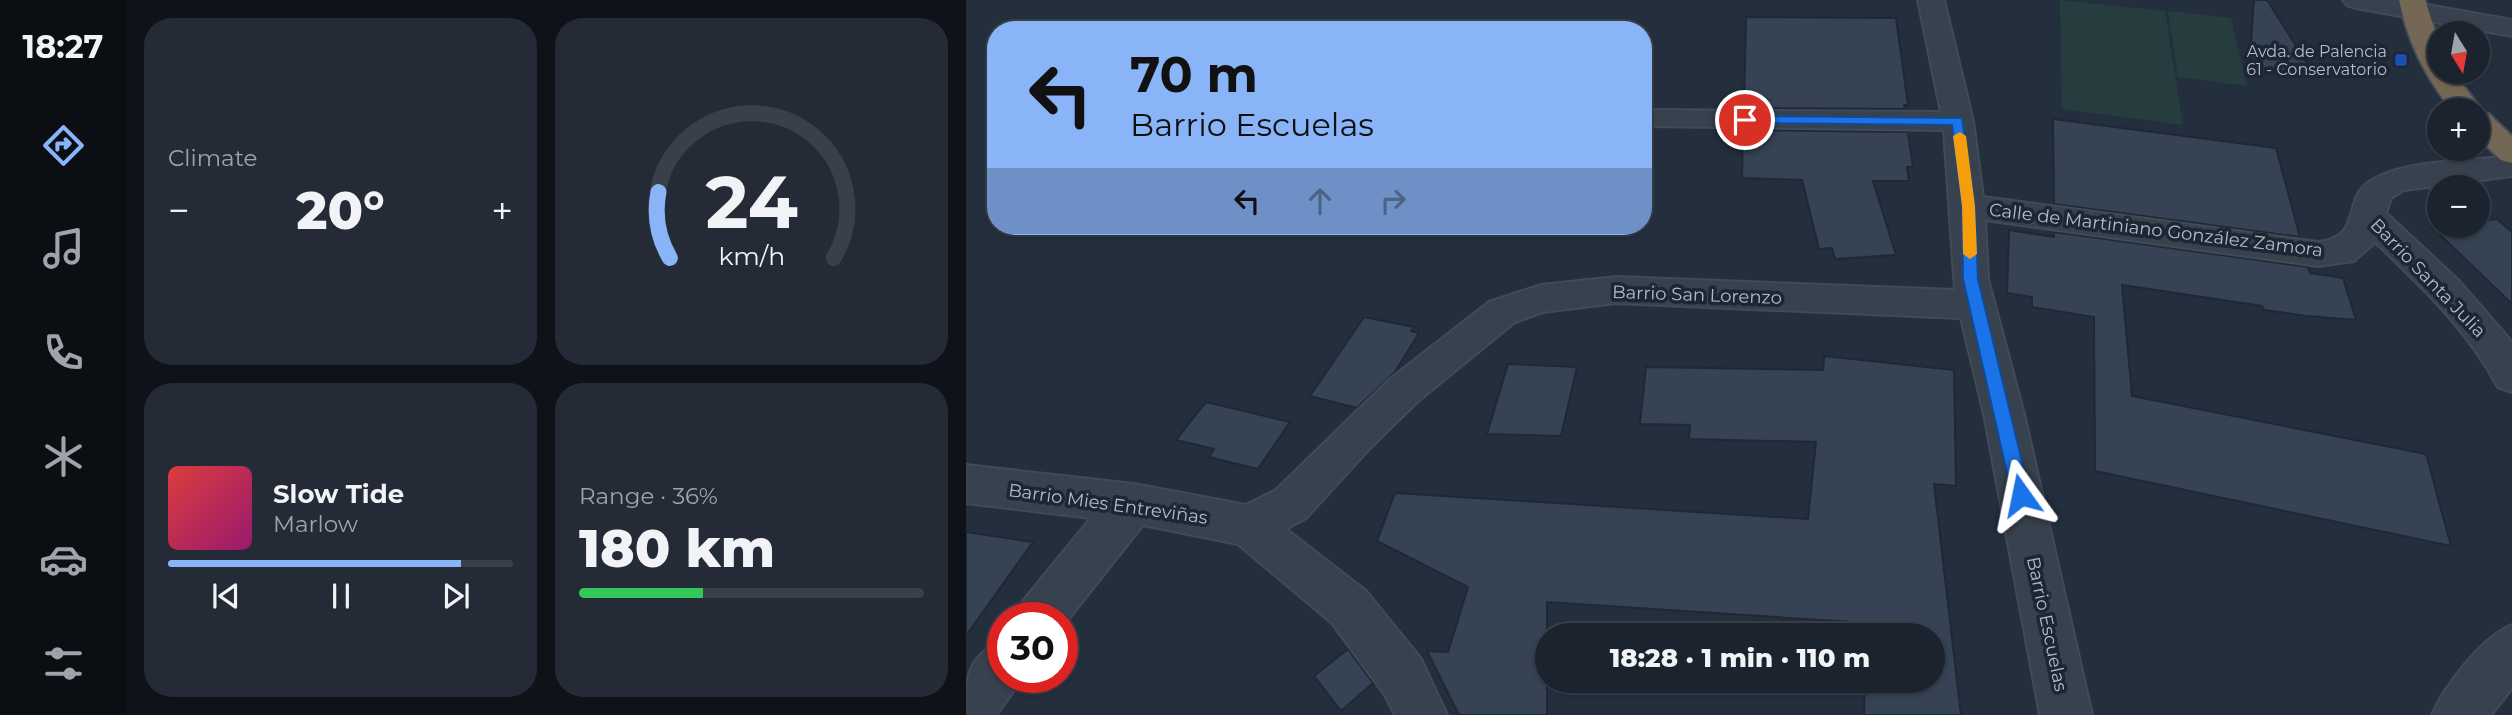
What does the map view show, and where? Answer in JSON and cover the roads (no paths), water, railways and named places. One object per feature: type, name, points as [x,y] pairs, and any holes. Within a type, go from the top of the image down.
[{"type":"highway","points":[[2413,5],[2429,58],[2458,98]]},
{"type":"highway","points":[[2490,132],[2512,153]]},
{"type":"street","name":"Barrio Escuelas","points":[[1931,0],[1958,121],[1968,206],[1970,279],[2004,414],[2066,715]]},
{"type":"street","points":[[2356,0],[2413,5],[2512,27]]},
{"type":"street","points":[[1652,119],[1958,121]]},
{"type":"street","name":"Calle de Martiniano González Zamora","points":[[1968,206],[2318,254],[2342,252],[2359,239],[2377,192],[2396,180],[2512,166]]},
{"type":"street","name":"Barrio Santa Julia","points":[[2367,215],[2471,318],[2504,358],[2512,376]]},
{"type":"street","name":"Barrio San Lorenzo","points":[[1249,526],[1291,504],[1404,390],[1502,312],[1518,304],[1628,290],[1976,305]]},
{"type":"street","name":"Barrio Mies Entreviñas","points":[[966,484],[1134,504],[1249,526]]},
{"type":"street","points":[[1053,602],[1108,531],[1134,504]]},
{"type":"street","points":[[1249,526],[1349,607],[1403,677],[1421,715]]},
{"type":"street","points":[[2458,715],[2512,649]]},
{"type":"street","points":[[966,712],[987,685]]},
{"type":"place","name":"Avda. de Palencia 61 - Conservatorio","points":[[2401,60]]}]
